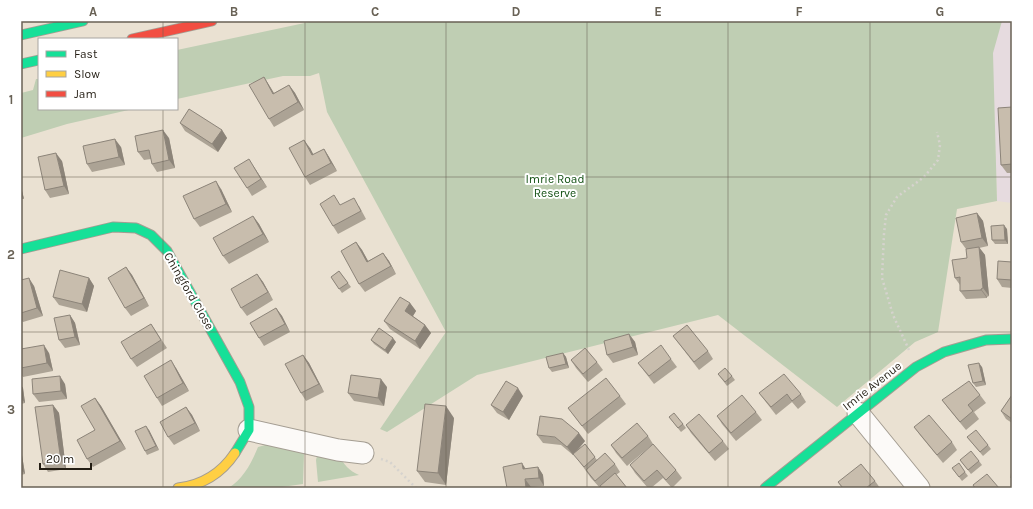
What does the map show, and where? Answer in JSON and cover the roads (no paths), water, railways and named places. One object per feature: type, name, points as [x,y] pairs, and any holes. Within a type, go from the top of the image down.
[{"type":"main road","points":[[21,35],[83,21]]},
{"type":"main road","points":[[136,38],[212,21]]},
{"type":"main road","points":[[21,64],[38,60]]},
{"type":"main road","name":"Chingford Close","points":[[21,249],[113,227],[136,228],[151,235],[167,251],[240,382],[249,407],[249,430]]},
{"type":"main road","name":"Imrie Avenue","points":[[765,488],[916,367],[944,352],[986,340],[1012,339]]},
{"type":"main road","points":[[178,488],[215,476],[230,460],[249,430]]},
{"type":"street","points":[[858,413],[919,488]]},
{"type":"street","points":[[249,430],[338,450],[363,453]]},
{"type":"park label","name":"Imrie Road Reserve","points":[[555,186]]}]
